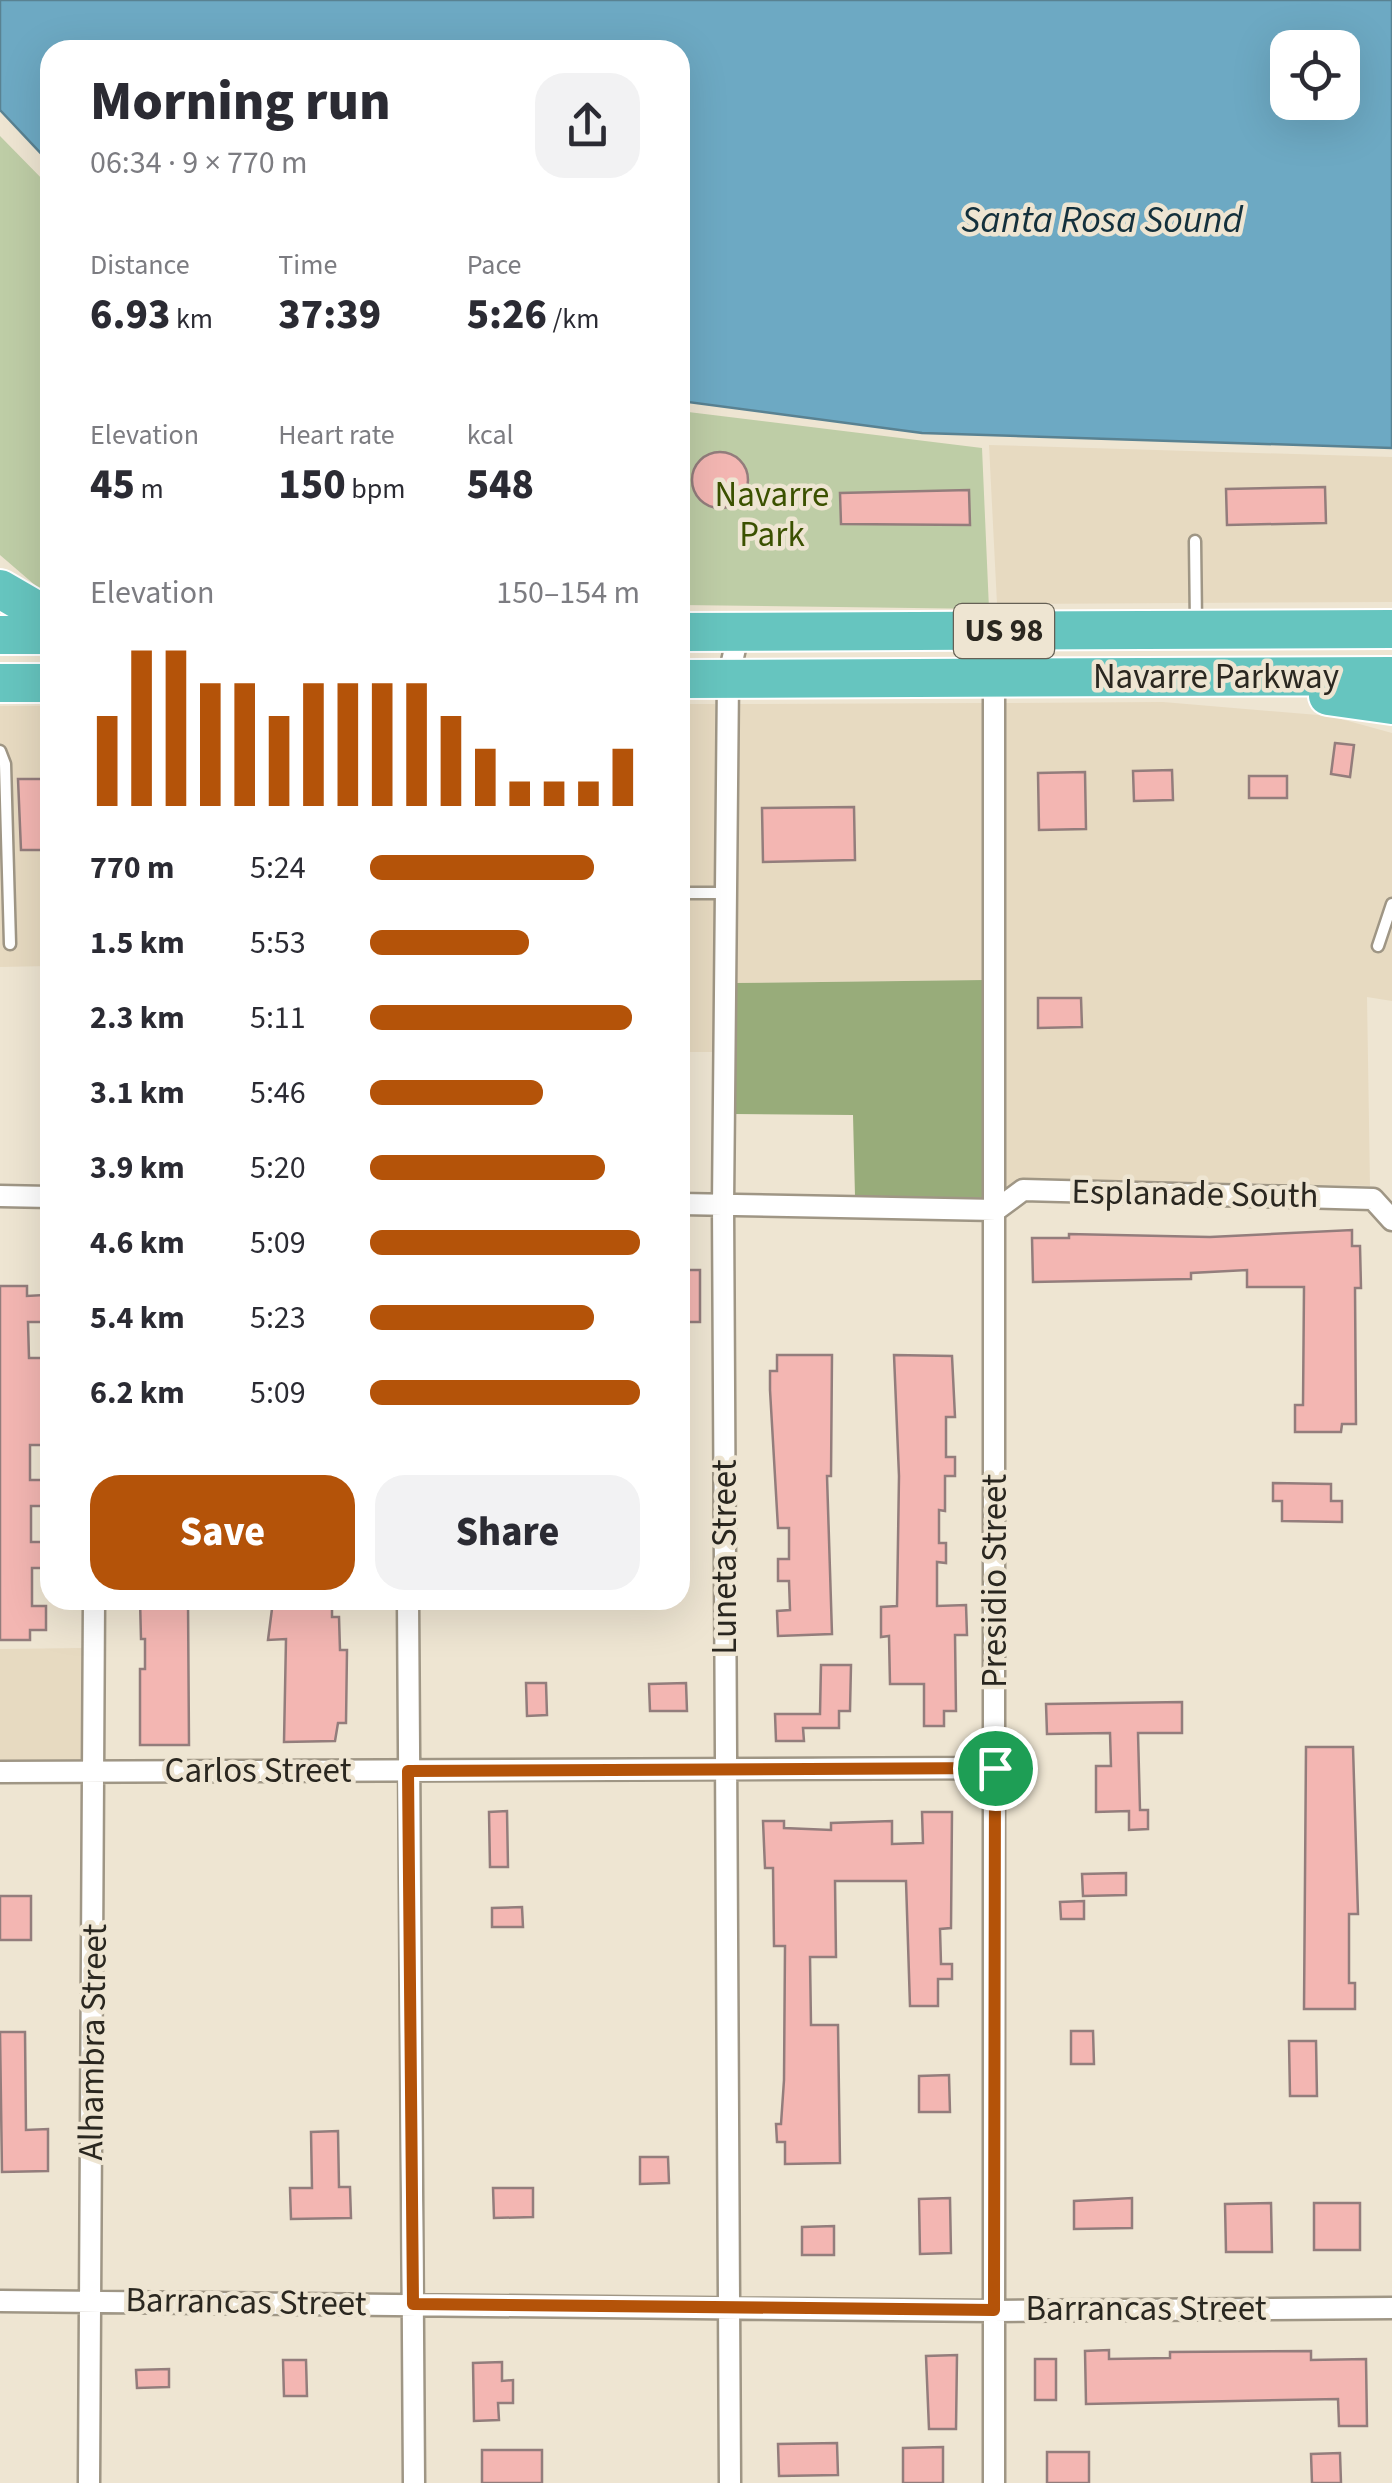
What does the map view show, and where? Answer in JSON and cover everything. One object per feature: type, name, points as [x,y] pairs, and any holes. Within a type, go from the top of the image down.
[{"type":"highway","points":[[0,589],[40,612]]},
{"type":"highway","name":"Navarre Parkway","points":[[690,632],[1392,629]]},
{"type":"highway","points":[[0,635],[40,635]]},
{"type":"highway","points":[[1219,677],[1311,654],[1392,653]]},
{"type":"highway","name":"Navarre Parkway","points":[[690,680],[1392,676]]},
{"type":"highway","points":[[994,679],[1048,697],[1306,695],[1392,705]]},
{"type":"highway","points":[[0,682],[40,683]]},
{"type":"street","name":"Luneta Street","points":[[730,2483],[723,1205],[728,679],[739,632]]},
{"type":"street","name":"Presidio Street","points":[[994,679],[994,2483]]},
{"type":"street","name":"Esplanade South","points":[[996,1210],[1023,1190],[1290,1194],[1374,1199],[1392,1220]]},
{"type":"street","points":[[0,1196],[40,1197]]},
{"type":"street","points":[[690,1204],[996,1210]]},
{"type":"street","name":"Alhambra Street","points":[[89,2483],[94,1610]]},
{"type":"street","points":[[408,1610],[414,2483]]},
{"type":"street","name":"Carlos Street","points":[[0,1772],[995,1768]]},
{"type":"street","name":"Barrancas Street","points":[[0,2300],[728,2309],[1392,2308]]},
{"type":"lane","points":[[1195,540],[1196,630]]},
{"type":"lane","points":[[0,751],[5,764],[10,944]]},
{"type":"lane","points":[[690,893],[727,893]]},
{"type":"lane","points":[[1378,946],[1392,904]]},
{"type":"shaded area","points":[[989,445],[1392,457],[1392,602],[997,604]]},
{"type":"shaded area","points":[[1163,702],[1330,716],[1392,733],[1392,1001],[1367,997],[1370,1186],[1023,1179],[1005,1190],[1003,703]]},
{"type":"shaded area","points":[[984,703],[985,980],[734,983],[734,704]]},
{"type":"shaded area","points":[[690,704],[715,704],[714,1052],[690,1052]]},
{"type":"shaded area","points":[[0,706],[40,706],[40,966],[0,967]]},
{"type":"shaded area","points":[[84,1648],[85,1760],[0,1761],[0,1649]]},
{"type":"green space","points":[[0,136],[40,177],[40,589],[0,555]]},
{"type":"green space","name":"Navarre Park","points":[[690,412],[982,448],[989,609],[690,605]]},
{"type":"green space","points":[[985,980],[986,1198],[855,1196],[853,1115],[733,1114],[734,983]]},
{"type":"water","name":"Santa Rosa Sound","points":[[0,0],[1392,0],[1392,448],[922,433],[690,402],[690,40],[40,40],[40,152],[0,110]]},
{"type":"building","points":[[720,452],[740,460],[748,480],[740,500],[720,508],[700,500],[692,480],[700,460]]},
{"type":"building","points":[[1325,487],[1326,523],[1227,525],[1226,489]]},
{"type":"building","points":[[969,490],[970,525],[841,524],[840,493]]},
{"type":"building","points":[[1335,743],[1354,745],[1350,777],[1331,774]]},
{"type":"building","points":[[1172,770],[1173,800],[1134,801],[1133,771]]},
{"type":"building","points":[[1085,772],[1086,829],[1039,830],[1038,773]]},
{"type":"building","points":[[1249,776],[1287,776],[1287,798],[1249,798]]},
{"type":"building","points":[[18,779],[40,779],[40,850],[21,850]]},
{"type":"building","points":[[854,807],[855,860],[763,862],[762,808]]},
{"type":"building","points":[[1038,998],[1081,998],[1082,1027],[1038,1028]]},
{"type":"building","points":[[1352,1230],[1352,1246],[1360,1246],[1361,1288],[1355,1288],[1356,1424],[1342,1424],[1341,1432],[1295,1432],[1295,1405],[1303,1405],[1304,1287],[1247,1287],[1247,1270],[1191,1273],[1191,1279],[1033,1282],[1032,1238],[1069,1238],[1069,1234],[1210,1237]]},
{"type":"building","points":[[690,1270],[700,1270],[700,1322],[690,1322]]},
{"type":"building","points":[[0,1286],[27,1286],[27,1296],[40,1295],[40,1322],[28,1322],[29,1358],[40,1358],[40,1445],[30,1445],[30,1480],[40,1480],[40,1506],[31,1506],[31,1542],[40,1542],[40,1568],[32,1568],[32,1606],[46,1610],[46,1630],[30,1630],[30,1640],[0,1640]]},
{"type":"building","points":[[777,1355],[832,1355],[831,1476],[827,1476],[832,1634],[778,1636],[777,1611],[790,1610],[789,1581],[778,1581],[778,1559],[789,1559],[789,1528],[778,1528],[770,1390],[770,1371],[777,1371]]},
{"type":"building","points":[[894,1355],[952,1356],[955,1417],[946,1417],[946,1457],[955,1457],[955,1476],[945,1476],[945,1511],[939,1510],[939,1543],[946,1543],[946,1563],[937,1562],[937,1606],[966,1605],[967,1635],[955,1635],[956,1711],[944,1711],[944,1726],[924,1726],[924,1684],[890,1684],[889,1636],[881,1637],[881,1607],[897,1606],[899,1476]]},
{"type":"building","points":[[1273,1483],[1331,1484],[1331,1501],[1342,1501],[1342,1522],[1282,1521],[1282,1501],[1273,1501]]},
{"type":"building","points":[[140,1610],[188,1610],[189,1745],[140,1745],[140,1669],[145,1669],[145,1639],[141,1639]]},
{"type":"building","points":[[272,1610],[332,1610],[332,1617],[339,1617],[340,1650],[347,1650],[346,1723],[338,1723],[335,1741],[284,1742],[286,1639],[268,1640]]},
{"type":"building","points":[[821,1665],[851,1665],[850,1711],[839,1711],[839,1728],[803,1728],[804,1741],[776,1741],[775,1714],[820,1714]]},
{"type":"building","points":[[526,1683],[546,1683],[547,1715],[527,1716]]},
{"type":"building","points":[[686,1683],[687,1711],[650,1711],[649,1684]]},
{"type":"building","points":[[1182,1702],[1182,1733],[1138,1733],[1140,1810],[1148,1810],[1148,1829],[1129,1830],[1129,1811],[1096,1812],[1096,1766],[1111,1766],[1110,1733],[1047,1734],[1046,1704]]},
{"type":"building","points":[[1306,1747],[1353,1747],[1358,1914],[1349,1914],[1349,1983],[1355,1983],[1355,2009],[1304,2009]]},
{"type":"building","points":[[507,1811],[508,1867],[490,1867],[489,1812]]},
{"type":"building","points":[[922,1812],[952,1812],[951,1928],[940,1929],[941,1964],[952,1964],[952,1979],[938,1979],[938,2006],[910,2006],[906,1881],[835,1881],[836,1957],[810,1957],[811,2025],[838,2025],[840,2163],[785,2164],[785,2142],[777,2142],[776,2124],[781,2124],[784,2080],[785,1946],[774,1946],[773,1868],[765,1868],[763,1821],[784,1821],[784,1828],[831,1830],[831,1823],[892,1821],[892,1844],[923,1843]]},
{"type":"building","points":[[1126,1873],[1126,1895],[1083,1896],[1082,1874]]},
{"type":"building","points":[[0,1896],[31,1896],[31,1940],[0,1940]]},
{"type":"building","points":[[1084,1901],[1084,1919],[1061,1919],[1060,1902]]},
{"type":"building","points":[[522,1907],[523,1927],[492,1927],[492,1908]]},
{"type":"building","points":[[1071,2031],[1093,2031],[1094,2064],[1071,2064]]},
{"type":"building","points":[[0,2032],[25,2032],[26,2130],[48,2129],[48,2171],[2,2172]]},
{"type":"building","points":[[1289,2041],[1316,2041],[1317,2096],[1290,2096]]},
{"type":"building","points":[[949,2075],[950,2112],[919,2112],[919,2076]]},
{"type":"building","points":[[338,2131],[339,2187],[350,2187],[351,2218],[291,2219],[290,2188],[312,2188],[311,2132]]},
{"type":"building","points":[[640,2157],[668,2157],[669,2183],[640,2184]]},
{"type":"building","points":[[493,2188],[533,2188],[533,2217],[494,2218]]},
{"type":"building","points":[[950,2198],[951,2253],[920,2254],[919,2199]]},
{"type":"building","points":[[1132,2198],[1132,2228],[1074,2229],[1074,2201]]},
{"type":"building","points":[[1271,2203],[1272,2252],[1226,2252],[1225,2204]]},
{"type":"building","points":[[1314,2203],[1360,2203],[1360,2250],[1314,2250]]},
{"type":"building","points":[[834,2226],[834,2255],[802,2255],[802,2227]]},
{"type":"building","points":[[1109,2350],[1109,2359],[1170,2358],[1170,2352],[1311,2351],[1311,2360],[1366,2359],[1367,2426],[1339,2426],[1338,2399],[1086,2404],[1085,2351]]},
{"type":"building","points":[[957,2355],[956,2429],[929,2429],[926,2356]]},
{"type":"building","points":[[1035,2359],[1056,2359],[1056,2400],[1035,2400]]},
{"type":"building","points":[[283,2360],[306,2360],[307,2396],[284,2396]]},
{"type":"building","points":[[502,2362],[502,2381],[513,2380],[513,2403],[498,2403],[499,2420],[474,2421],[473,2363]]},
{"type":"building","points":[[169,2369],[169,2387],[137,2388],[136,2370]]},
{"type":"building","points":[[837,2443],[838,2475],[779,2476],[778,2444]]},
{"type":"building","points":[[943,2447],[943,2483],[903,2483],[903,2448]]},
{"type":"building","points":[[482,2450],[542,2450],[542,2483],[482,2483]]},
{"type":"building","points":[[1047,2452],[1089,2452],[1089,2483],[1047,2483]]},
{"type":"building","points":[[1340,2453],[1341,2483],[1312,2483],[1311,2454]]},
{"type":"route","points":[[995,1768],[994,2310],[413,2304],[408,1771],[995,1768]]}]
